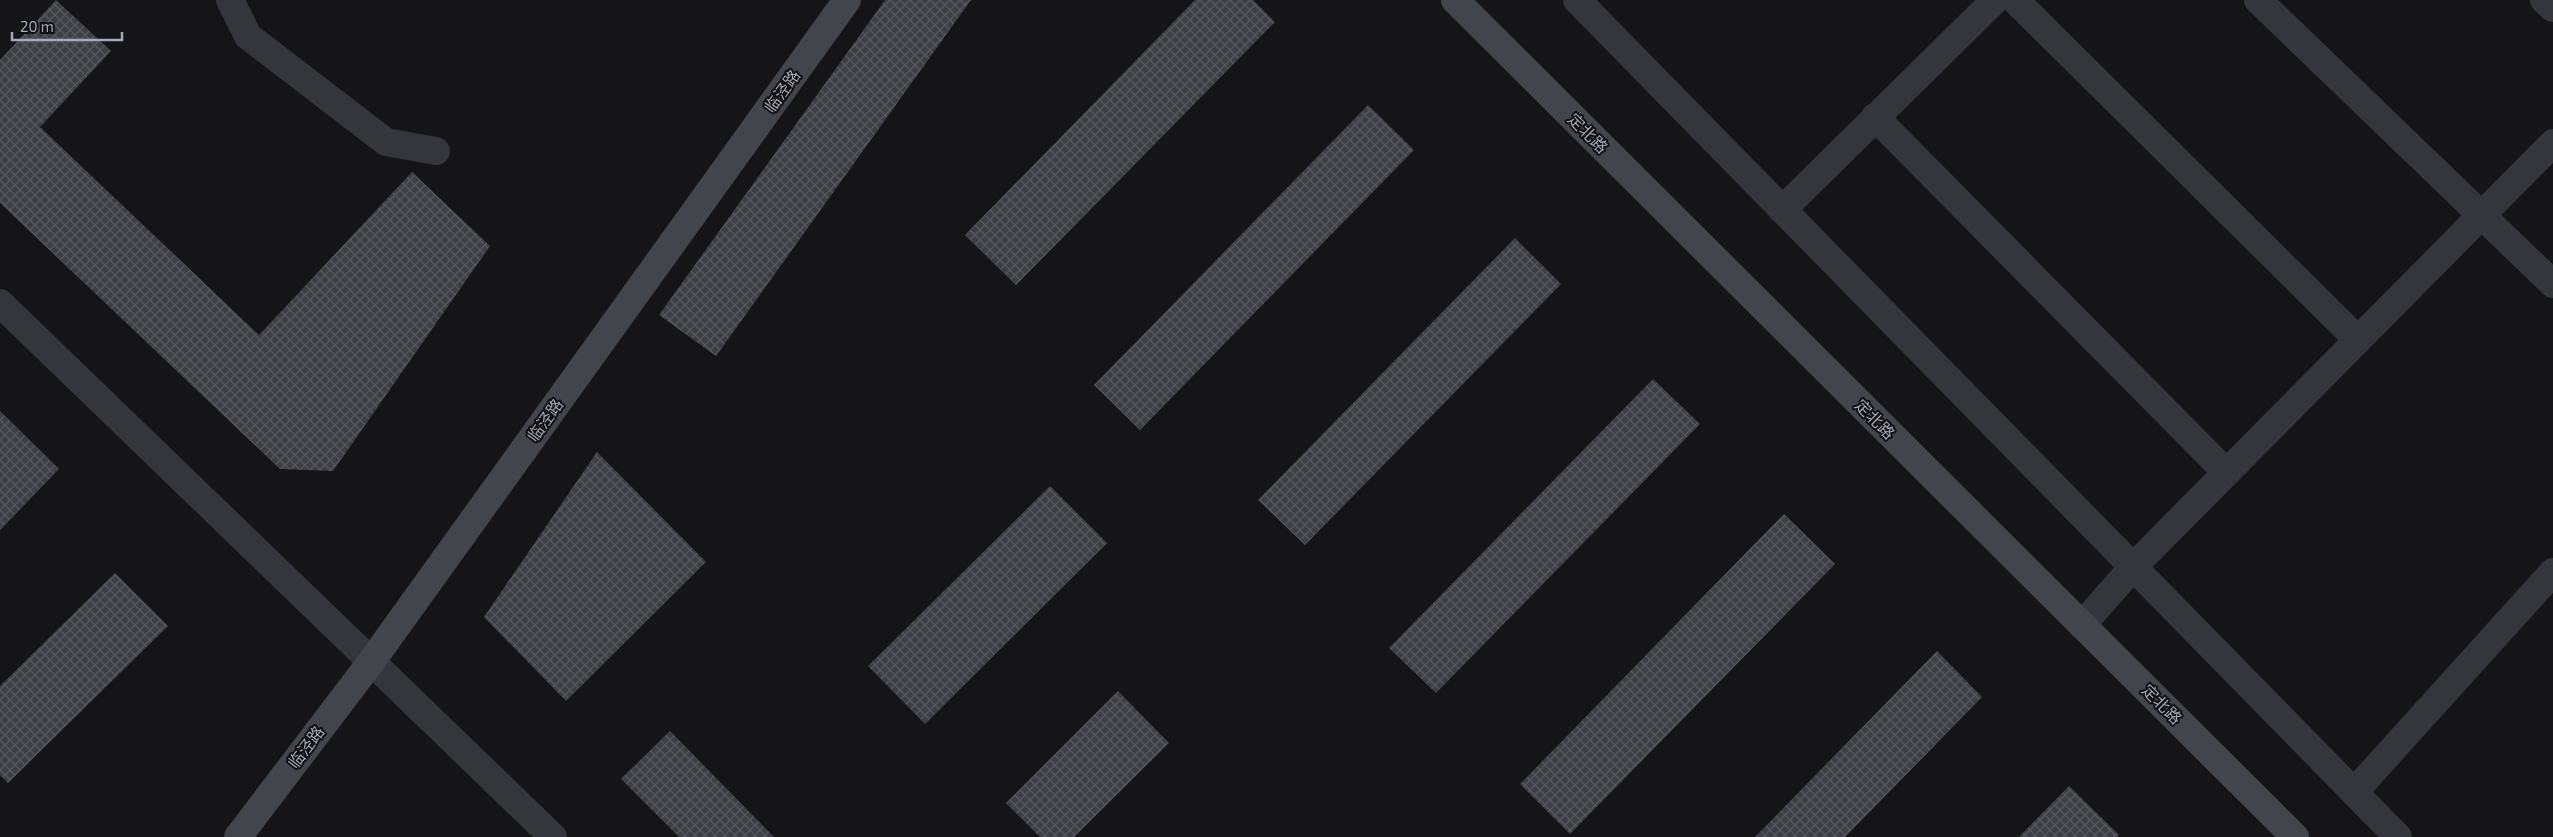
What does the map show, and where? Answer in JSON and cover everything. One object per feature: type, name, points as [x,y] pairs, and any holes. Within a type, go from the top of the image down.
[{"type":"street","points":[[230,0],[248,36],[386,142],[436,152]]},
{"type":"street","name":"临泾路","points":[[238,837],[371,662],[847,0]]},
{"type":"street","name":"定北路","points":[[1454,0],[2295,837]]},
{"type":"street","points":[[1577,0],[2398,837]]},
{"type":"street","points":[[1782,210],[1995,0]]},
{"type":"street","points":[[2015,0],[2358,340]]},
{"type":"street","points":[[2258,0],[2553,284]]},
{"type":"street","points":[[2544,0],[2553,8]]},
{"type":"street","points":[[1875,118],[2226,472]]},
{"type":"street","points":[[2082,625],[2133,567],[2553,143]]},
{"type":"street","points":[[0,303],[553,837]]},
{"type":"street","points":[[2354,792],[2553,572]]},
{"type":"building","points":[[56,0],[111,51],[40,127],[259,335],[412,172],[490,246],[333,471],[280,469],[0,203],[0,60]]},
{"type":"building","points":[[885,0],[971,0],[716,356],[659,315]]},
{"type":"building","points":[[1195,0],[1253,0],[1275,22],[1016,285],[965,235]]},
{"type":"building","points":[[1368,105],[1414,150],[1140,430],[1094,385]]},
{"type":"building","points":[[1515,238],[1561,284],[1305,545],[1258,500]]},
{"type":"building","points":[[1653,379],[1700,424],[1436,693],[1389,648]]},
{"type":"building","points":[[0,411],[59,469],[0,530]]},
{"type":"building","points":[[597,452],[706,562],[566,701],[484,617]]},
{"type":"building","points":[[1050,486],[1107,543],[925,724],[868,666]]},
{"type":"building","points":[[1784,514],[1835,564],[1570,834],[1520,784]]},
{"type":"building","points":[[115,573],[168,626],[8,783],[0,775],[0,686]]},
{"type":"building","points":[[1937,651],[1982,697],[1845,837],[1755,837]]},
{"type":"building","points":[[1118,691],[1169,743],[1074,837],[1040,837],[1006,803]]},
{"type":"building","points":[[670,731],[774,837],[679,837],[621,779]]},
{"type":"building","points":[[2069,786],[2119,835],[2117,837],[2019,837]]}]
